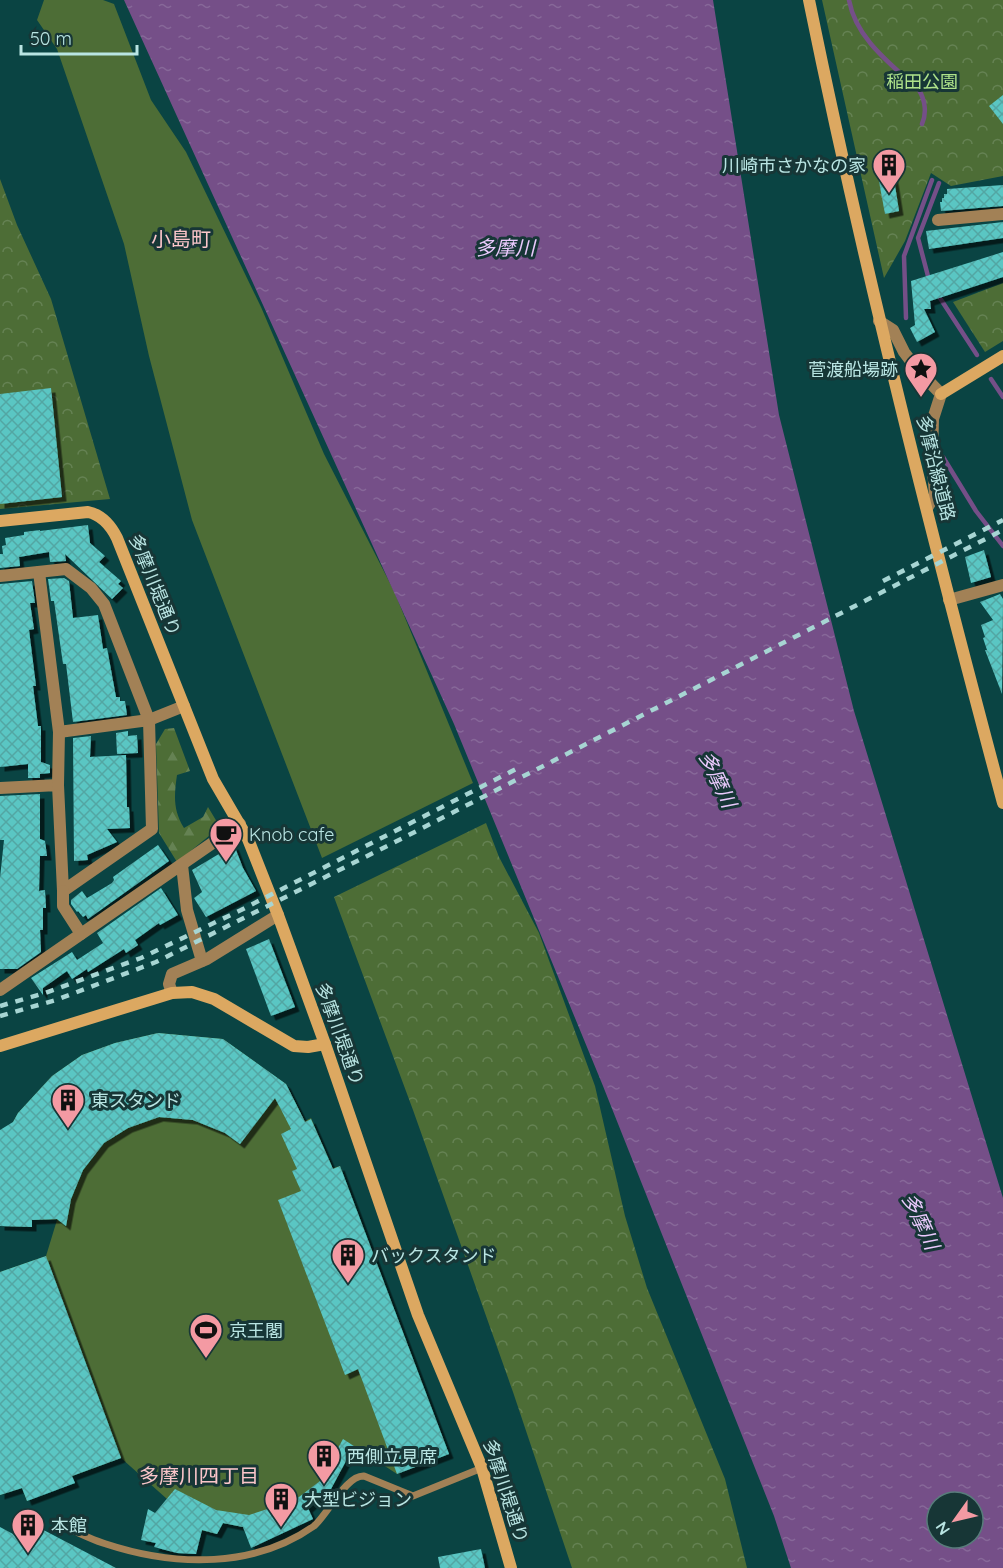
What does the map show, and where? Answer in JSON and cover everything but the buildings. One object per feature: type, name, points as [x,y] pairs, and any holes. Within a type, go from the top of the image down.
[{"type":"street","name":"多摩沿線道路","points":[[809,0],[879,321],[1003,804]]},
{"type":"street","points":[[938,220],[1003,214]]},
{"type":"street","points":[[879,321],[893,330],[904,352],[916,368],[941,394]]},
{"type":"street","points":[[927,508],[935,495],[932,456],[933,419],[941,394],[1003,356]]},
{"type":"street","name":"多摩川堤通り","points":[[0,521],[88,512],[96,514],[108,524],[117,538],[213,779],[248,839],[278,915],[418,1315],[482,1468],[511,1568]]},
{"type":"street","points":[[0,576],[66,569],[91,588],[104,604],[149,720],[152,829],[63,891]]},
{"type":"street","points":[[39,572],[59,732],[58,785],[63,906],[81,934]]},
{"type":"street","points":[[949,600],[1003,585]]},
{"type":"street","points":[[59,732],[149,720],[184,706]]},
{"type":"street","points":[[0,788],[58,785]]},
{"type":"street","points":[[0,990],[240,824]]},
{"type":"street","points":[[182,865],[187,910],[202,961]]},
{"type":"street","points":[[172,993],[169,984],[172,974],[202,961],[278,915]]},
{"type":"street","points":[[0,1047],[172,993],[192,992],[214,999],[294,1046],[308,1047],[325,1044]]},
{"type":"lane","points":[[56,1522],[105,1544],[189,1565],[244,1562],[256,1560],[291,1543],[314,1527],[357,1476],[364,1476],[413,1496],[482,1468]]},
{"type":"green space","points":[[44,0],[103,0],[114,4],[151,100],[186,152],[261,307],[324,454],[394,591],[473,783],[322,858],[192,520],[149,356],[124,244],[57,49],[37,20]]},
{"type":"green space","name":"稲田公園","points":[[822,0],[1003,0],[1003,176],[951,186],[931,173],[905,241],[884,278]]},
{"type":"green space","points":[[0,179],[17,225],[51,299],[110,499],[0,509]]},
{"type":"green space","points":[[1003,283],[1003,341],[985,352],[953,302]]},
{"type":"green space","points":[[174,728],[190,771],[177,775],[175,803],[180,821],[184,828],[203,817],[208,807],[220,827],[177,862],[159,833],[156,744],[165,729]]},
{"type":"green space","points":[[486,823],[499,857],[539,933],[595,1086],[625,1216],[647,1288],[725,1479],[747,1568],[572,1568],[513,1392],[413,1110],[334,897]]},
{"type":"green space","name":"京王閣","points":[[158,1033],[223,1039],[286,1084],[305,1121],[311,1118],[333,1168],[340,1166],[449,1454],[397,1474],[354,1446],[331,1489],[303,1511],[247,1528],[223,1523],[217,1534],[196,1529],[167,1499],[121,1458],[73,1476],[27,1501],[22,1488],[0,1495],[0,1272],[46,1256],[57,1220],[32,1220],[32,1227],[0,1226],[1,1144],[18,1113],[52,1076],[82,1055],[115,1043]]},
{"type":"water","name":"多摩川","points":[[124,0],[713,0],[779,415],[854,711],[1003,1198],[1003,1568],[791,1568],[774,1516],[603,1086],[454,724]]},
{"type":"waterway","points":[[849,0],[853,14],[867,39],[919,90],[925,107],[922,124]]},
{"type":"waterway","points":[[906,318],[904,256],[932,180]]},
{"type":"waterway","points":[[929,280],[918,238],[939,183]]},
{"type":"waterway","points":[[938,295],[977,355]]},
{"type":"waterway","points":[[991,379],[1003,397]]},
{"type":"waterway","points":[[943,457],[976,511],[1003,546]]},
{"type":"railway","points":[[883,581],[1003,520]]},
{"type":"railway","points":[[0,1016],[56,1000],[156,962],[1003,530]]},
{"type":"railway","points":[[0,1006],[45,993],[141,958],[241,910],[520,767]]},
{"type":"place","name":"川崎市さかなの家","points":[[889,194]]},
{"type":"place","name":"菅渡船場跡","points":[[921,398]]},
{"type":"place","name":"Knob cafe","points":[[226,863]]},
{"type":"place","name":"東スタンド","points":[[68,1129]]},
{"type":"place","name":"バックスタンド","points":[[348,1284]]},
{"type":"place","name":"京王閣","points":[[206,1359]]},
{"type":"place","name":"西側立見席","points":[[324,1485]]},
{"type":"place","name":"大型ビジョン","points":[[281,1528]]},
{"type":"place","name":"本館","points":[[28,1554]]},
{"type":"district","name":"小島町","points":[[181,238]]},
{"type":"district","name":"多摩川四丁目","points":[[199,1475]]}]
